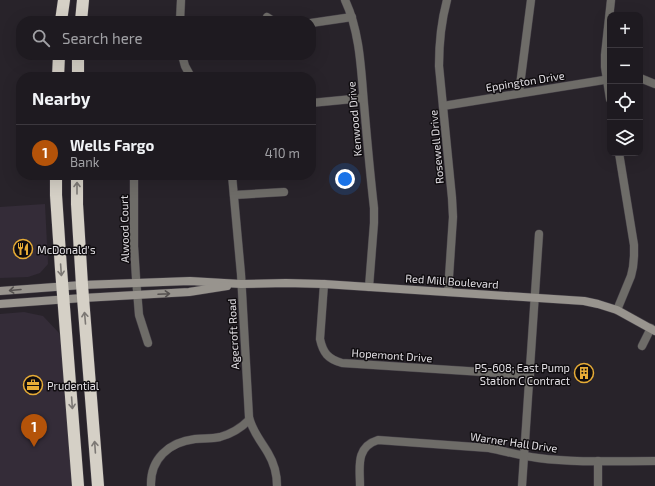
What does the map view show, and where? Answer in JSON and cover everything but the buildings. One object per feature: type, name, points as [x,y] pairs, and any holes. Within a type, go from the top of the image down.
[{"type":"highway","points":[[62,16],[64,0]]},
{"type":"highway","points":[[81,16],[83,0]]},
{"type":"highway","points":[[58,72],[59,60]]},
{"type":"highway","points":[[78,60],[78,72]]},
{"type":"highway","points":[[56,180],[62,286],[78,486]]},
{"type":"highway","points":[[77,180],[76,204],[98,486]]},
{"type":"street","points":[[180,16],[181,0]]},
{"type":"street","name":"Kenwood Drive","points":[[345,0],[352,17],[360,57],[374,208],[369,287]]},
{"type":"street","name":"Rosewell Drive","points":[[447,0],[440,32],[439,66],[453,217],[448,292]]},
{"type":"street","points":[[519,93],[531,0]]},
{"type":"street","points":[[607,75],[605,55],[611,0]]},
{"type":"street","points":[[316,22],[352,17]]},
{"type":"street","points":[[183,60],[188,72]]},
{"type":"street","name":"Eppington Drive","points":[[443,106],[607,79]]},
{"type":"street","points":[[643,79],[655,84]]},
{"type":"street","points":[[316,103],[363,98]]},
{"type":"street","points":[[617,310],[631,276],[634,256],[633,238],[619,156]]},
{"type":"street","name":"Alwood Court","points":[[134,180],[134,246],[137,295],[139,315],[148,343]]},
{"type":"street","name":"Agecroft Road","points":[[232,180],[241,284],[249,420],[272,461],[277,486]]},
{"type":"street","points":[[234,195],[284,192]]},
{"type":"street","points":[[522,486],[539,234]]},
{"type":"street","name":"Red Mill Boulevard","points":[[0,291],[62,286],[190,281],[241,284],[324,284],[584,301],[617,310],[653,330]]},
{"type":"street","name":"Red Mill Boulevard","points":[[0,304],[189,292],[241,284]]},
{"type":"street","name":"Hopemont Drive","points":[[324,284],[320,339],[325,353],[335,361],[342,363],[530,375]]},
{"type":"street","points":[[642,346],[653,330]]},
{"type":"street","points":[[151,486],[152,472],[155,464],[159,457],[170,447],[185,440],[221,437],[239,429],[249,420]]},
{"type":"street","name":"Warner Hall Drive","points":[[360,486],[361,455],[367,445],[378,440],[489,448],[537,458],[598,461],[655,461]]},
{"type":"street","points":[[598,461],[598,486]]},
{"type":"shaded area","points":[[45,204],[48,264],[40,273],[28,277],[0,278],[0,207]]},
{"type":"shaded area","points":[[24,312],[43,316],[59,333],[63,361],[72,486],[0,486],[0,314]]},
{"type":"place","name":"McDonald's","points":[[23,249]]},
{"type":"place","name":"PS-608; East Pump Station C Contract","points":[[584,373]]},
{"type":"place","name":"Prudential","points":[[33,385]]},
{"type":"place","name":"Wells Fargo","points":[[34,447]]}]
